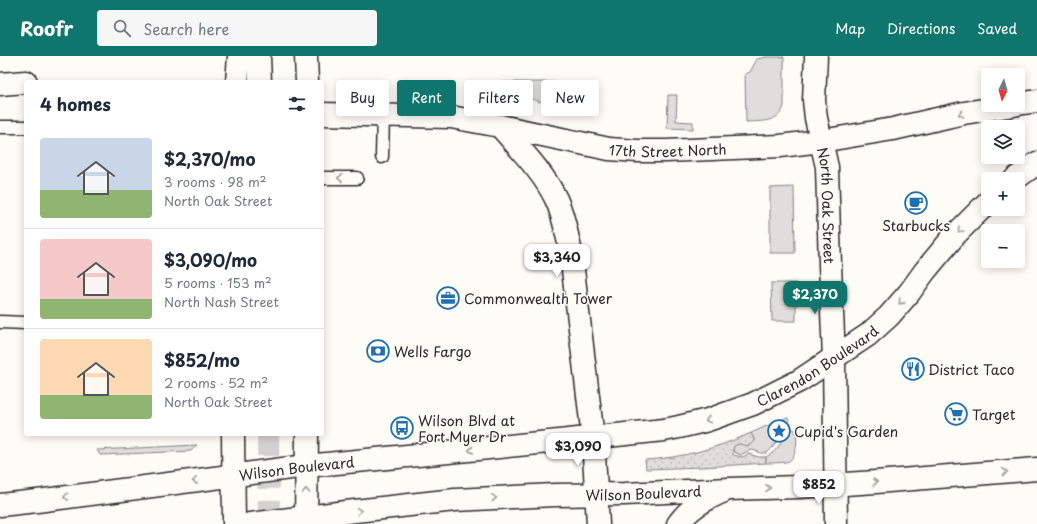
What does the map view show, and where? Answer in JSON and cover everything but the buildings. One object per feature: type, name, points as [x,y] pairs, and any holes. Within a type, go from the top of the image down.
[{"type":"main road","points":[[237,80],[239,56]]},
{"type":"main road","points":[[259,56],[260,80]]},
{"type":"main road","points":[[306,56],[306,80]]},
{"type":"main road","name":"North Oak Street","points":[[816,56],[814,100],[816,118],[827,167],[834,358],[836,524]]},
{"type":"main road","points":[[0,84],[24,82]]},
{"type":"main road","points":[[1025,103],[1037,101]]},
{"type":"main road","name":"17th Street North","points":[[389,116],[447,116],[603,148],[653,151],[711,150],[780,146],[821,141],[893,129],[981,110]]},
{"type":"main road","points":[[500,126],[550,187],[560,208],[571,253],[593,438],[598,524]]},
{"type":"main road","points":[[1023,172],[1037,162]]},
{"type":"main road","name":"Clarendon Boulevard","points":[[593,438],[679,428],[721,416],[753,404],[799,381],[868,335],[889,316],[955,235],[981,209]]},
{"type":"main road","points":[[233,436],[234,524]]},
{"type":"main road","points":[[306,520],[307,436]]},
{"type":"main road","name":"Wilson Boulevard","points":[[0,505],[306,466],[593,438]]},
{"type":"main road","name":"Wilson Boulevard","points":[[250,524],[306,520],[455,500],[836,485],[1037,469]]},
{"type":"main road","points":[[678,524],[699,504],[729,489]]},
{"type":"lane","points":[[382,116],[382,157]]},
{"type":"lane","points":[[0,127],[24,127]]},
{"type":"lane","points":[[324,178],[357,178]]},
{"type":"lane","points":[[0,322],[24,323]]},
{"type":"shaded area","points":[[766,57],[784,57],[784,106],[782,112],[774,118],[763,121],[746,122],[745,74],[750,72],[757,59]]},
{"type":"shaded area","points":[[533,82],[541,82],[541,102],[533,100]]},
{"type":"shaded area","points":[[668,95],[677,95],[676,121],[693,122],[693,129],[667,128]]},
{"type":"shaded area","points":[[794,187],[795,253],[770,253],[770,188]]},
{"type":"shaded area","points":[[771,283],[796,283],[796,321],[772,321]]},
{"type":"shaded area","points":[[788,418],[790,423],[782,429],[773,447],[767,453],[761,453],[753,450],[741,455],[734,452],[733,448],[736,445],[740,444],[747,446],[755,441],[751,433]]},
{"type":"shaded area","points":[[794,429],[797,440],[792,459],[778,463],[766,463],[766,457],[777,448],[787,432]]},
{"type":"shaded area","points":[[751,433],[754,439],[752,445],[736,445],[733,450],[733,455],[743,457],[748,454],[766,457],[766,463],[646,469],[645,460],[686,455]]},
{"type":"shaded area","points":[[197,445],[191,451],[100,455],[97,450]]},
{"type":"tunnel","points":[[268,436],[269,524]]},
{"type":"place","name":"Starbucks","points":[[916,203]]},
{"type":"place","name":"Commonwealth Tower","points":[[448,298]]},
{"type":"place","name":"Wells Fargo","points":[[378,351]]},
{"type":"place","name":"District Taco","points":[[913,369]]},
{"type":"place","name":"Target","points":[[956,414]]},
{"type":"place","name":"Wilson Blvd at Fort Myer Dr","points":[[402,428]]},
{"type":"place","name":"Cupid's Garden","points":[[779,431]]}]
